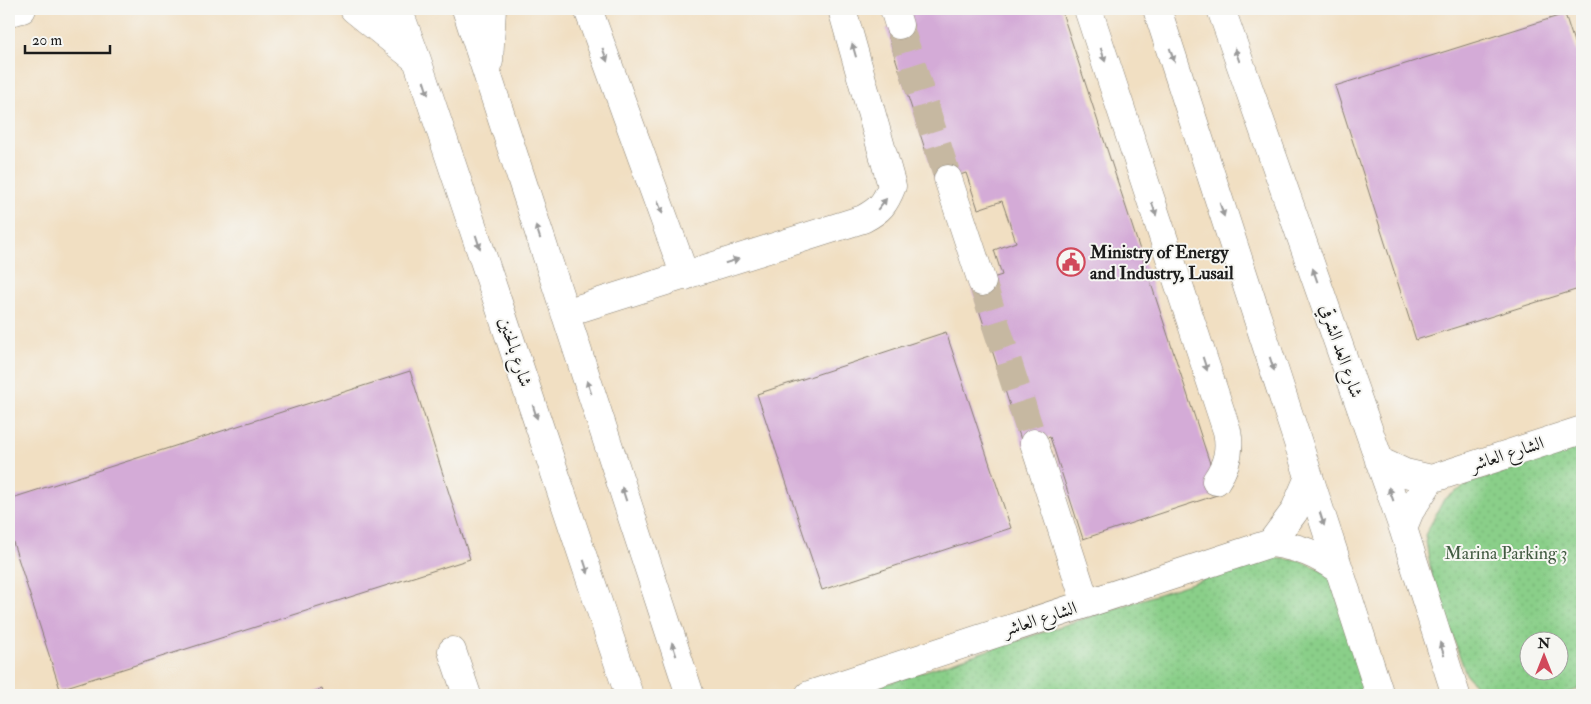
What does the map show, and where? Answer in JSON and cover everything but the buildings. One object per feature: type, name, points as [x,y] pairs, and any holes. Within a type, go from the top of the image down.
[{"type":"street","points":[[9,12],[22,9]]},
{"type":"street","points":[[354,9],[417,60]]},
{"type":"street","name":"شارع بالحنين","points":[[398,9],[417,60],[629,695]]},
{"type":"street","points":[[466,9],[565,314],[693,692]]},
{"type":"street","points":[[489,78],[492,9]]},
{"type":"street","points":[[588,9],[685,276]]},
{"type":"street","points":[[565,314],[863,219],[876,212],[886,201],[892,186],[842,9]]},
{"type":"street","points":[[1088,9],[1227,431],[1229,441],[1227,463],[1216,481]]},
{"type":"street","points":[[1156,9],[1380,695]]},
{"type":"street","name":"شارع العد الشرقي","points":[[1221,9],[1403,528],[1456,695]]},
{"type":"street","points":[[948,179],[982,282]]},
{"type":"street","name":"الشارع العاشر","points":[[1379,461],[1405,474],[1431,479],[1582,430]]},
{"type":"street","points":[[1034,443],[1086,604]]},
{"type":"street","points":[[1309,477],[1294,512],[1272,543],[1308,551],[1340,570]]},
{"type":"street","points":[[1403,528],[1410,511],[1431,479]]},
{"type":"street","name":"الشارع العاشر","points":[[809,695],[1272,543]]},
{"type":"street","points":[[452,651],[467,695]]},
{"type":"green space","name":"Marina Parking 3","points":[[1582,446],[1582,688],[1562,695],[1483,695],[1466,674],[1432,578],[1425,535],[1444,499],[1470,483]]},
{"type":"green space","points":[[1268,558],[1299,560],[1329,573],[1372,695],[852,695]]},
{"type":"tunnel","points":[[899,25],[948,179]]},
{"type":"tunnel","points":[[982,282],[1034,443]]},
{"type":"place","name":"Ministry of Energy and Industry, Lusail","points":[[1071,262]]}]
